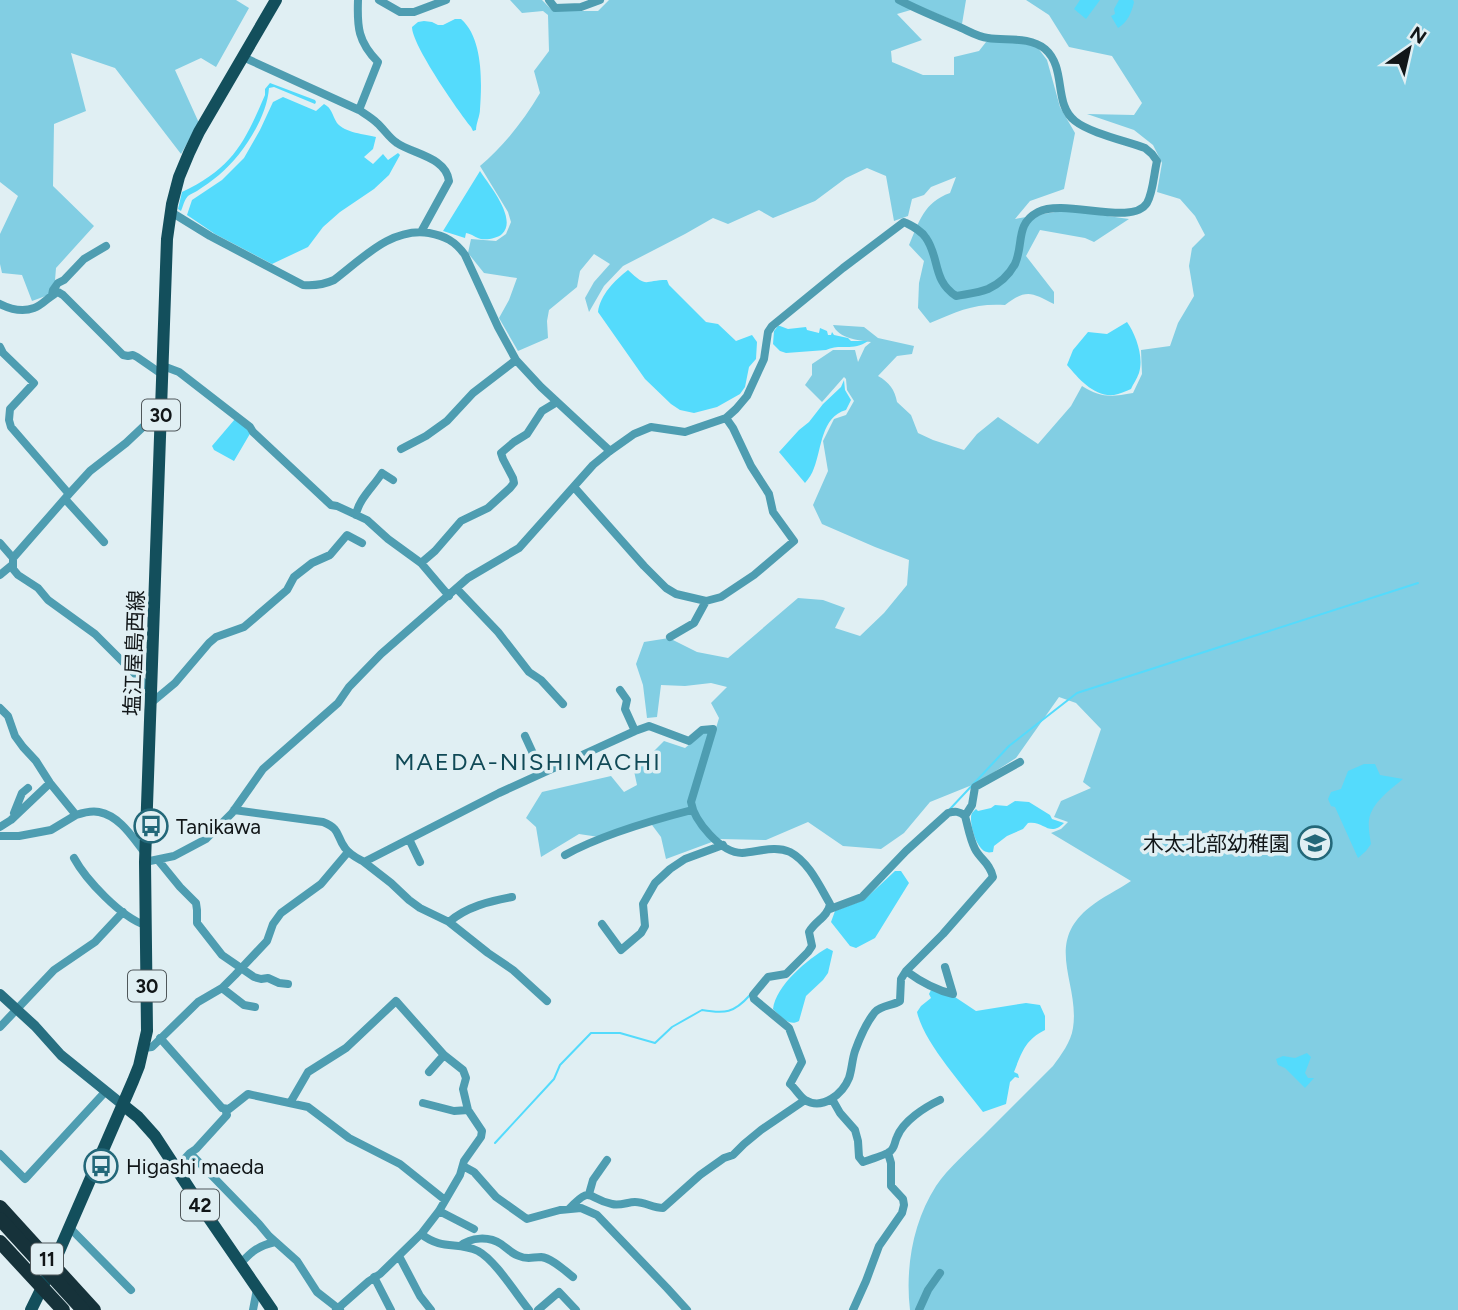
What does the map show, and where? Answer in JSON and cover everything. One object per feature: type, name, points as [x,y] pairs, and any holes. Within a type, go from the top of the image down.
[{"type":"highway","name":"11","points":[[0,1207],[94,1310]]},
{"type":"highway","points":[[0,1219],[83,1310]]},
{"type":"highway","points":[[0,1233],[71,1310]]},
{"type":"highway","name":"11","points":[[0,1242],[63,1310]]},
{"type":"main road","name":"塩江屋島西線","points":[[32,1310],[123,1105],[144,1048],[147,1014],[145,925],[150,859],[151,697],[167,239],[171,212],[179,177],[199,132],[276,0]]},
{"type":"main road","name":"42","points":[[123,1105],[148,1128],[272,1310]]},
{"type":"street","points":[[358,0],[358,27],[366,47],[378,62],[359,110]]},
{"type":"street","points":[[379,0],[400,12],[414,12],[433,2],[446,0]]},
{"type":"street","points":[[549,0],[555,8],[581,7],[600,0]]},
{"type":"street","points":[[150,859],[174,856],[206,839],[223,824],[263,769],[338,703],[349,687],[381,654],[468,578],[519,548],[593,465],[610,451],[651,427],[685,432],[726,418],[747,396],[764,359],[768,332],[772,326],[904,222],[926,237],[944,286],[956,296],[986,290],[1005,277],[1015,263],[1023,227],[1028,218],[1040,211],[1061,207],[1124,214],[1139,211],[1146,205],[1157,161],[1145,148],[1082,126],[1073,120],[1062,101],[1058,73],[1052,57],[1044,48],[1023,40],[985,38],[899,0]]},
{"type":"street","points":[[243,57],[359,110],[375,121],[393,140],[439,164],[449,176],[447,187],[421,232]]},
{"type":"street","points":[[171,212],[210,236],[303,285],[314,286],[334,280],[388,239],[405,233],[421,232],[449,239],[465,255],[516,360],[610,451]]},
{"type":"street","points":[[52,295],[58,283],[84,259],[106,246]]},
{"type":"street","points":[[1,307],[19,310],[34,308],[58,292],[63,295],[124,355],[137,356],[163,370],[179,372],[250,427],[331,505],[367,520],[421,563],[449,596]]},
{"type":"street","points":[[0,347],[3,354],[34,383],[10,409],[11,427],[104,542]]},
{"type":"street","points":[[401,449],[447,421],[473,393],[516,360]]},
{"type":"street","points":[[421,563],[461,521],[488,508],[510,488],[514,483],[513,478],[501,453],[527,434],[542,411],[557,402]]},
{"type":"street","points":[[0,575],[90,471],[126,443],[161,410]]},
{"type":"street","points":[[574,487],[666,588],[676,594],[706,601],[721,597],[754,575],[794,541],[773,512],[769,494],[726,418]]},
{"type":"street","points":[[356,515],[358,505],[382,473],[393,480]]},
{"type":"street","points":[[0,543],[13,561],[13,569],[38,588],[48,600],[95,634],[151,697],[175,683],[216,637],[244,627],[287,590],[294,577],[312,563],[330,555],[347,535],[362,543]]},
{"type":"street","points":[[457,589],[498,632],[529,672],[541,680],[563,704]]},
{"type":"street","points":[[670,637],[694,623],[706,601]]},
{"type":"street","points":[[620,690],[627,700],[625,709],[635,731]]},
{"type":"street","points":[[0,708],[8,716],[15,736],[76,815]]},
{"type":"street","points":[[364,862],[499,793],[635,731],[649,726],[689,741],[702,730],[713,729],[691,802],[692,810],[707,831],[723,845],[739,853],[779,849],[790,852],[807,867],[830,904],[827,913]]},
{"type":"street","points":[[525,736],[542,773]]},
{"type":"street","points":[[965,816],[972,805],[975,787],[1020,762]]},
{"type":"street","points":[[11,820],[50,783]]},
{"type":"street","points":[[0,829],[8,826],[22,793],[28,788]]},
{"type":"street","points":[[234,810],[330,825],[338,832],[342,845],[348,852],[391,883],[408,900],[449,922],[513,970],[547,1001]]},
{"type":"street","points":[[565,855],[595,841],[692,810]]},
{"type":"street","points":[[0,836],[19,836],[51,830],[76,815],[98,812],[113,819],[125,827],[150,859],[196,902],[197,923],[222,955],[254,977],[288,984]]},
{"type":"street","points":[[961,812],[965,816],[976,852],[984,858],[993,877],[906,971],[901,979],[900,1001],[877,1009],[864,1028],[851,1063],[848,1081],[832,1099],[817,1103],[805,1100],[790,1084],[802,1062],[789,1028],[754,999],[753,995],[768,977],[786,974],[808,952],[812,947],[809,932],[827,913],[862,897],[906,851],[948,813],[961,812]]},
{"type":"street","points":[[409,839],[420,862]]},
{"type":"street","points":[[602,924],[621,950],[641,933],[645,926],[643,904],[655,883],[685,859],[723,845]]},
{"type":"street","points":[[144,1048],[152,1046],[202,1000],[222,988],[267,941],[273,924],[281,913],[321,884],[348,852]]},
{"type":"street","points":[[74,858],[81,870],[123,912],[145,925]]},
{"type":"street","points":[[449,922],[459,914],[512,897]]},
{"type":"street","points":[[0,1027],[54,970],[95,942],[123,912]]},
{"type":"street","points":[[906,971],[921,982],[953,994],[945,967]]},
{"type":"street","points":[[222,988],[244,1005],[255,1007]]},
{"type":"street","points":[[0,994],[36,1026],[61,1055],[123,1105]]},
{"type":"street","points":[[190,1153],[275,1242],[297,1261],[317,1292],[339,1310],[421,1234],[439,1211],[481,1134],[468,1110],[463,1089],[466,1078],[463,1070],[444,1055],[396,1001],[346,1048],[307,1072],[291,1099]]},
{"type":"street","points":[[160,1038],[227,1115],[176,1168]]},
{"type":"street","points":[[429,1072],[444,1055]]},
{"type":"street","points":[[0,1154],[25,1179],[106,1091]]},
{"type":"street","points":[[225,1110],[248,1094],[291,1099],[309,1107],[349,1138],[400,1164],[445,1200]]},
{"type":"street","points":[[832,1099],[855,1130],[859,1157],[863,1162],[888,1153],[907,1123],[928,1105],[940,1100]]},
{"type":"street","points":[[587,1195],[613,1205],[640,1202],[663,1208],[700,1175],[733,1155],[761,1130],[805,1100]]},
{"type":"street","points":[[424,1103],[454,1111],[468,1110]]},
{"type":"street","points":[[853,1310],[879,1246],[902,1213],[904,1205],[903,1199],[891,1186],[888,1153]]},
{"type":"street","points":[[569,1209],[587,1195],[593,1180],[607,1160]]},
{"type":"street","points":[[463,1166],[474,1172],[496,1197],[527,1219],[581,1208],[597,1215],[687,1310]]},
{"type":"street","points":[[439,1211],[474,1229]]},
{"type":"street","points":[[69,1227],[131,1290]]},
{"type":"street","points":[[421,1234],[435,1243],[460,1246],[488,1257],[529,1310]]},
{"type":"street","points":[[460,1246],[474,1239],[489,1240],[528,1259],[550,1259],[573,1277]]},
{"type":"street","points":[[240,1264],[252,1251],[275,1242]]},
{"type":"street","points":[[399,1256],[420,1296],[431,1310]]},
{"type":"street","points":[[919,1310],[940,1273]]},
{"type":"street","points":[[374,1277],[391,1310]]},
{"type":"street","points":[[253,1310],[257,1289]]},
{"type":"street","points":[[537,1310],[559,1292],[576,1310]]},
{"type":"shaded area","points":[[0,0],[236,0],[249,8],[216,67],[201,58],[175,70],[199,123],[181,154],[115,68],[71,53],[86,111],[54,124],[53,186],[94,226],[56,268],[54,293],[32,301],[22,275],[2,273],[0,264],[0,234],[18,196],[0,182]]},
{"type":"shaded area","points":[[510,0],[542,0],[553,11],[598,11],[609,0],[966,0],[962,24],[921,7],[897,14],[922,40],[891,51],[892,62],[923,75],[954,75],[954,57],[979,51],[986,42],[1024,42],[1038,48],[1047,60],[1060,107],[1075,133],[1064,189],[1030,201],[1015,219],[1055,212],[1079,212],[1129,219],[1094,242],[1040,230],[1026,256],[1054,292],[1054,304],[1035,295],[1024,294],[1005,305],[975,307],[930,323],[918,308],[919,283],[924,261],[909,245],[923,214],[934,202],[950,193],[956,177],[931,187],[924,195],[912,199],[908,216],[894,221],[886,176],[867,168],[846,178],[815,201],[773,218],[759,210],[728,224],[713,218],[623,266],[604,286],[589,312],[585,298],[594,282],[610,264],[594,254],[580,271],[577,287],[549,310],[548,338],[518,351],[499,318],[517,278],[484,273],[468,253],[471,239],[496,241],[506,234],[511,222],[508,212],[480,166],[513,132],[540,93],[534,71],[549,51],[548,15],[543,11],[522,13]]},
{"type":"shaded area","points":[[1026,0],[1458,0],[1458,1310],[910,1310],[912,1246],[928,1200],[953,1166],[1053,1066],[1062,1053],[1073,1028],[1074,1011],[1066,964],[1069,935],[1076,921],[1090,907],[1131,881],[1051,833],[1068,822],[1054,817],[1061,801],[1091,788],[1083,782],[1101,729],[1076,703],[1059,697],[1016,758],[977,783],[930,802],[904,833],[881,849],[843,846],[808,822],[766,840],[720,839],[666,859],[661,837],[649,821],[599,837],[579,834],[541,857],[536,827],[526,818],[542,792],[611,776],[624,792],[637,785],[634,771],[664,741],[685,748],[702,734],[716,728],[719,718],[711,703],[727,687],[711,683],[661,685],[657,717],[647,718],[643,685],[636,664],[644,642],[669,638],[697,652],[728,658],[798,598],[823,600],[845,608],[835,628],[860,636],[907,585],[909,560],[822,524],[813,505],[828,471],[823,441],[834,419],[846,415],[854,401],[847,390],[844,377],[822,402],[805,385],[812,375],[812,364],[833,350],[855,350],[858,362],[865,347],[871,342],[844,336],[833,325],[864,327],[878,338],[914,346],[912,354],[897,356],[878,376],[888,384],[897,402],[911,415],[918,433],[964,450],[977,434],[998,417],[1038,444],[1071,406],[1082,386],[1106,396],[1133,393],[1142,374],[1141,350],[1170,346],[1178,323],[1194,296],[1189,266],[1192,248],[1205,235],[1195,216],[1180,199],[1157,192],[1162,163],[1153,145],[1134,130],[1087,114],[1134,115],[1142,103],[1112,56],[1069,47],[1049,15]]},
{"type":"shaded area","points":[[1080,0],[1100,0],[1086,19],[1074,9]]},
{"type":"shaded area","points":[[1119,0],[1134,2],[1129,17],[1118,28],[1111,16],[1115,14],[1114,9]]},
{"type":"shaded area","points":[[461,19],[474,37],[480,61],[480,112],[476,130],[473,131],[427,62],[412,27],[418,22],[443,25]]},
{"type":"shaded area","points":[[270,83],[316,102],[315,104],[274,87],[269,88],[264,112],[252,136],[236,158],[219,175],[188,196],[181,211],[178,209],[182,192],[225,164],[243,141]]},
{"type":"shaded area","points":[[283,97],[316,111],[324,104],[341,126],[376,137],[373,149],[364,157],[373,164],[383,154],[388,160],[398,153],[400,155],[389,175],[323,227],[308,247],[272,264],[215,234],[187,215],[192,200],[222,180],[244,158],[273,102]]},
{"type":"shaded area","points":[[480,171],[500,202],[507,220],[506,228],[502,234],[487,239],[466,233],[465,238],[443,231]]},
{"type":"shaded area","points":[[628,270],[643,282],[667,280],[706,322],[718,324],[736,341],[752,335],[757,342],[756,359],[749,367],[745,387],[740,394],[717,407],[694,413],[680,410],[671,404],[645,379],[598,312],[605,294]]},
{"type":"shaded area","points":[[1127,322],[1140,353],[1138,375],[1131,389],[1114,395],[1100,393],[1088,386],[1067,365],[1073,350],[1088,332],[1107,334]]},
{"type":"shaded area","points":[[778,326],[788,329],[806,327],[807,330],[819,333],[820,328],[827,331],[828,335],[832,332],[851,341],[868,341],[852,347],[786,353],[773,344],[774,331]]},
{"type":"shaded area","points":[[844,380],[845,390],[851,400],[846,410],[832,419],[827,426],[813,470],[805,483],[779,452],[841,387]]},
{"type":"shaded area","points":[[235,419],[251,432],[234,461],[214,450],[212,446]]},
{"type":"shaded area","points":[[1364,764],[1375,764],[1380,775],[1403,779],[1382,797],[1374,808],[1369,823],[1371,844],[1358,858],[1335,807],[1331,806],[1328,799],[1331,792],[1341,789],[1348,771]]},
{"type":"shaded area","points":[[1015,801],[1029,802],[1052,819],[1064,823],[1050,829],[1028,823],[1023,829],[994,846],[993,852],[983,850],[973,833],[972,813],[976,809],[978,811],[995,805],[1007,806]]},
{"type":"shaded area","points":[[895,871],[901,871],[909,883],[875,938],[856,948],[850,946],[831,922],[835,911],[864,900]]},
{"type":"shaded area","points":[[827,948],[833,951],[828,973],[806,996],[799,1021],[792,1023],[785,1020],[773,1009],[780,991],[802,966]]},
{"type":"shaded area","points":[[931,990],[955,997],[976,1011],[1026,1003],[1040,1005],[1045,1016],[1045,1030],[1029,1042],[1022,1053],[1014,1072],[1019,1078],[1015,1077],[1010,1082],[1006,1104],[983,1112],[927,1037],[917,1012],[931,998]]},
{"type":"shaded area","points":[[1307,1053],[1311,1057],[1305,1073],[1308,1078],[1314,1078],[1305,1088],[1285,1068],[1278,1065],[1276,1059],[1283,1056],[1295,1058]]},
{"type":"waterway","points":[[950,809],[1009,746],[1077,693],[1418,583]]},
{"type":"waterway","points":[[495,1143],[554,1079],[560,1065],[591,1033],[620,1033],[655,1043],[672,1027],[702,1010],[729,1011],[750,995]]},
{"type":"place","name":"Tanikawa","points":[[151,826]]},
{"type":"place","name":"木太北部幼稚園","points":[[1315,843]]},
{"type":"place","name":"Higashi maeda","points":[[101,1166]]},
{"type":"district","name":"MAEDA-NISHIMACHI","points":[[528,761]]}]
